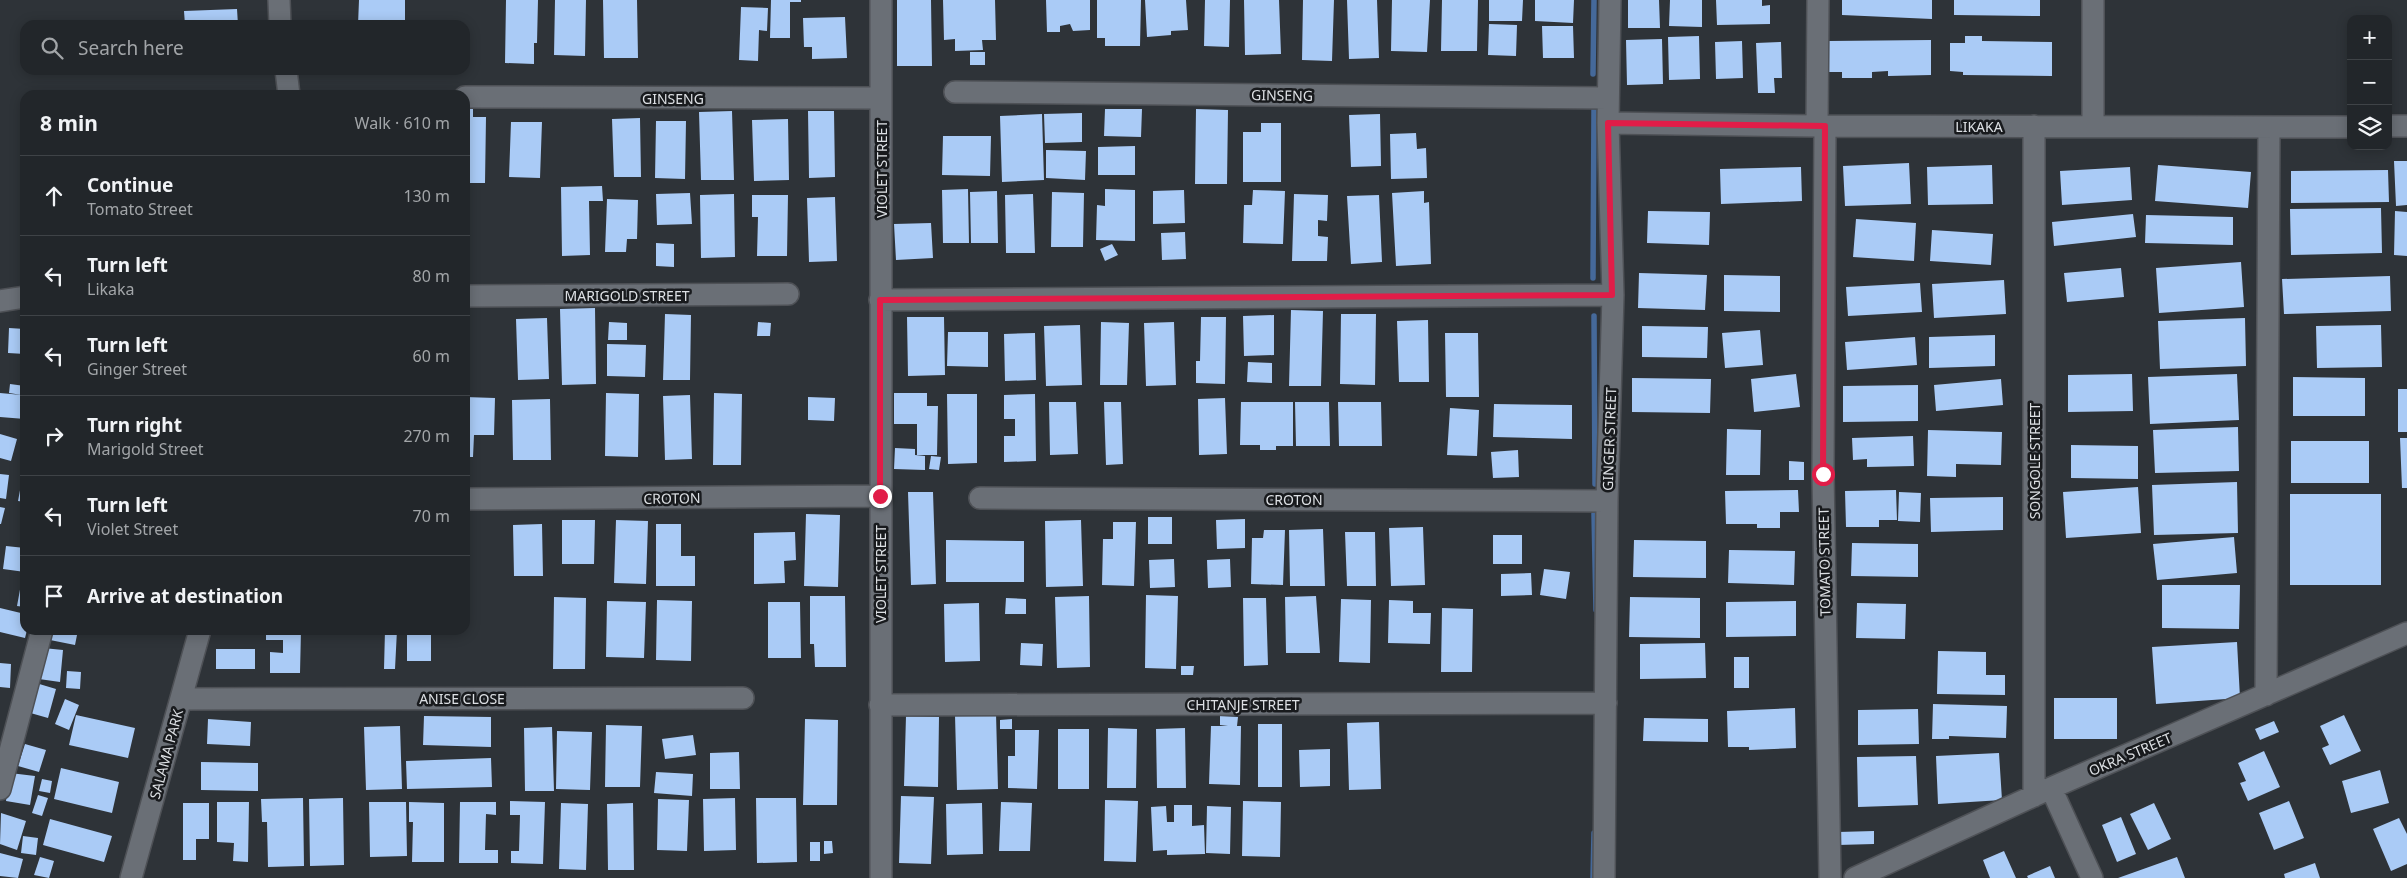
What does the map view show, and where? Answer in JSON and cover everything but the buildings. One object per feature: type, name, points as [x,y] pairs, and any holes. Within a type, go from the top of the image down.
[{"type":"street","points":[[279,0],[280,20]]},
{"type":"street","name":"VIOLET STREET","points":[[881,0],[881,878]]},
{"type":"street","name":"GINGER STREET","points":[[1604,878],[1607,501],[1612,295],[1608,123],[1610,0]]},
{"type":"street","name":"TOMATO STREET","points":[[1818,0],[1830,878]]},
{"type":"street","points":[[2092,0],[2093,126]]},
{"type":"street","points":[[287,75],[288,90]]},
{"type":"street","name":"GINSENG","points":[[955,92],[1608,98]]},
{"type":"street","name":"GINSENG","points":[[470,98],[881,98]]},
{"type":"street","name":"LIKAKA","points":[[1608,123],[1821,126],[2347,127]]},
{"type":"street","name":"SONGOLE STREET","points":[[2034,126],[2043,792]]},
{"type":"street","points":[[2392,126],[2407,126]]},
{"type":"street","points":[[2266,695],[2269,127]]},
{"type":"street","name":"MARIGOLD STREET","points":[[470,296],[788,294]]},
{"type":"street","points":[[880,300],[1612,295]]},
{"type":"street","points":[[0,301],[20,298]]},
{"type":"street","name":"CROTON","points":[[470,499],[880,496]]},
{"type":"street","name":"CROTON","points":[[980,498],[1607,501]]},
{"type":"street","name":"OKRA STREET","points":[[1855,878],[2043,792],[2407,633]]},
{"type":"street","points":[[0,789],[41,635]]},
{"type":"street","name":"SALAMA PARK","points":[[131,878],[199,635]]},
{"type":"street","name":"ANISE CLOSE","points":[[181,699],[743,698]]},
{"type":"street","name":"CHITANJE STREET","points":[[880,705],[1606,703]]},
{"type":"street","points":[[2043,792],[2092,878]]},
{"type":"waterway","points":[[1593,74],[1594,0]]},
{"type":"waterway","points":[[1593,278],[1594,110]]},
{"type":"waterway","points":[[1594,316],[1595,484]]},
{"type":"waterway","points":[[1594,514],[1596,610]]},
{"type":"waterway","points":[[1593,878],[1594,833]]},
{"type":"route","points":[[880,496],[880,300],[1612,295],[1608,123],[1825,126],[1823,474]]}]
